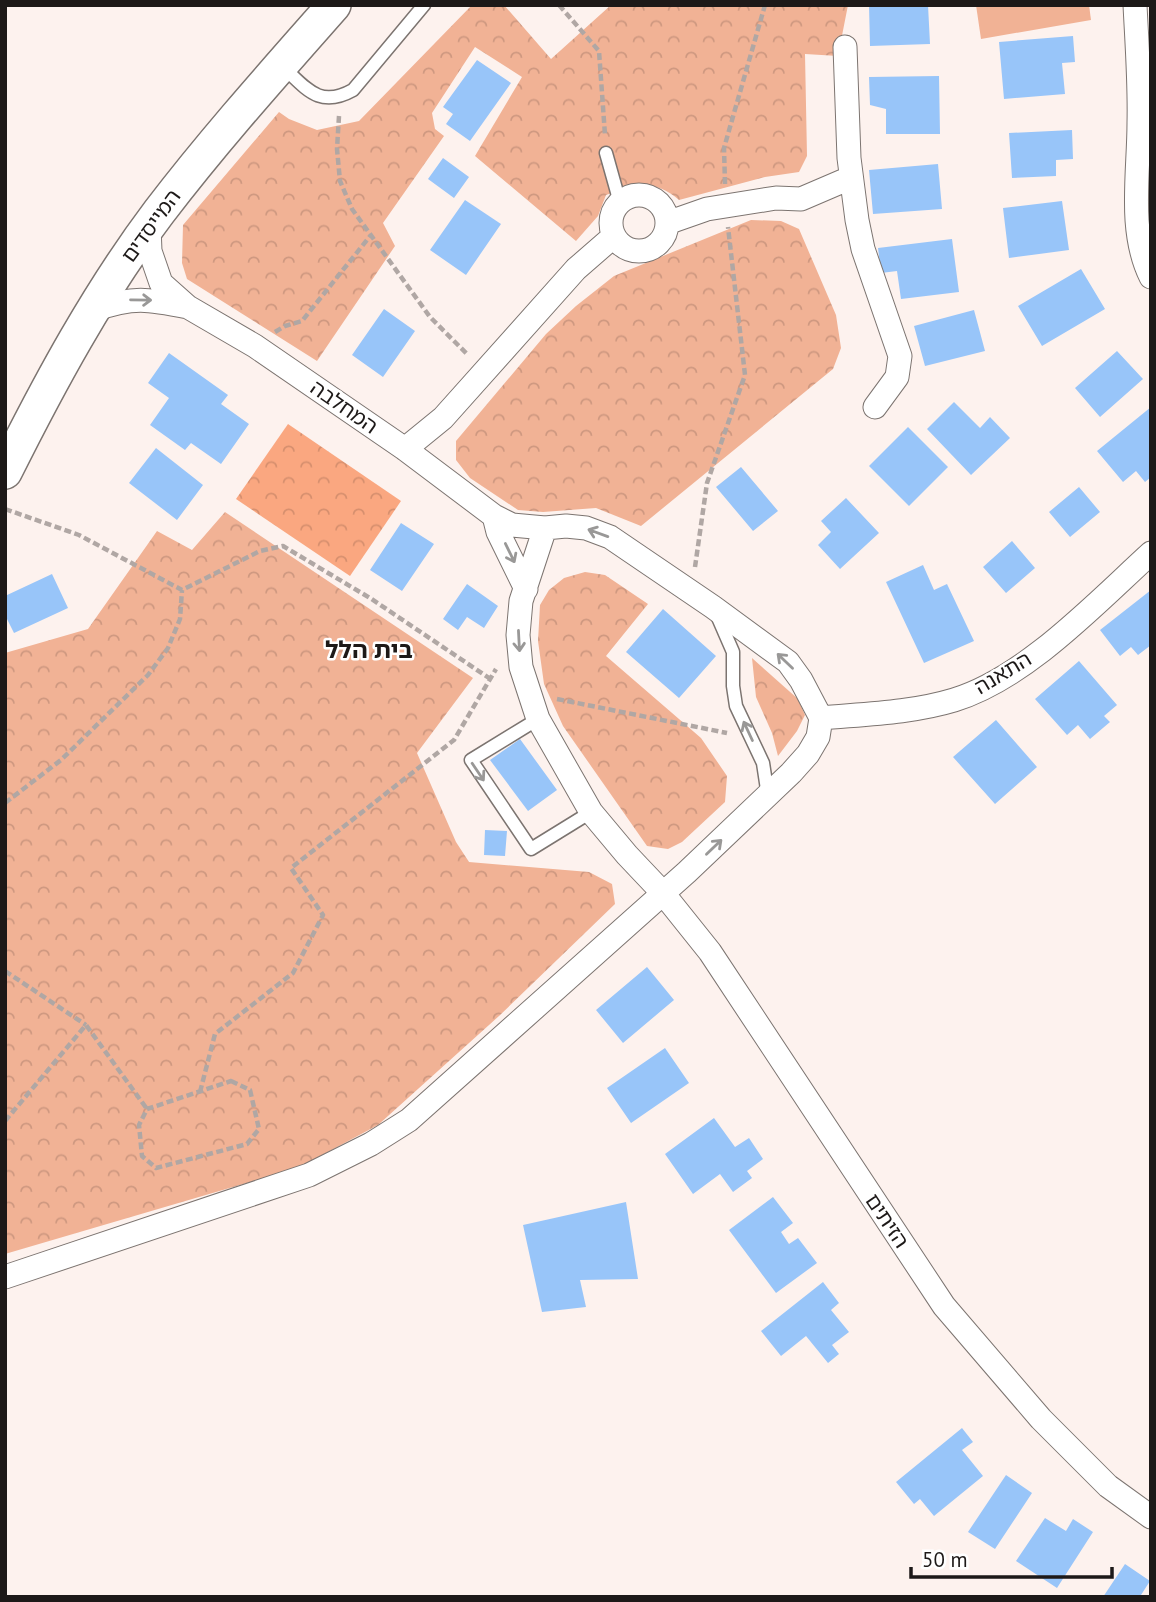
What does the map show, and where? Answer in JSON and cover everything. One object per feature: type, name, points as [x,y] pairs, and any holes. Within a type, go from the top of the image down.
[{"type":"main road","name":"המייסדים","points":[[5,472],[63,358],[149,227],[281,65],[334,5]]},
{"type":"street","points":[[1135,5],[1139,121],[1138,224],[1140,253],[1151,277]]},
{"type":"street","points":[[845,47],[850,178],[863,249],[900,356],[897,377],[875,407]]},
{"type":"street","points":[[667,223],[707,209],[776,198],[801,200],[850,178]]},
{"type":"street","points":[[636,196],[654,200],[661,205],[667,223],[662,240],[646,251],[628,249],[614,236],[611,219],[620,203],[636,196]]},
{"type":"street","name":"המחלבה","points":[[149,227],[150,251],[162,283],[188,307],[255,346],[405,449],[494,516],[512,525],[586,528],[610,537],[692,592],[788,662],[821,718]]},
{"type":"street","points":[[405,449],[443,418],[576,269],[614,236]]},
{"type":"street","name":"המחלבה","points":[[94,310],[122,300],[137,299],[188,307]]},
{"type":"street","points":[[494,516],[498,532],[526,590]]},
{"type":"street","name":"הזיתים","points":[[545,528],[521,601],[518,635],[521,667],[538,719],[591,812],[710,951],[944,1306],[1041,1419],[1108,1486],[1151,1517]]},
{"type":"street","name":"התאנה","points":[[821,718],[914,709],[955,700],[986,687],[1050,644],[1151,553]]},
{"type":"street","points":[[5,1277],[309,1175],[371,1144],[409,1120],[687,872],[768,796],[808,754],[818,737],[821,718]]},
{"type":"street","points":[[627,855],[652,870],[663,873],[687,872]]},
{"type":"lane","points":[[281,65],[312,93],[326,99],[340,97],[354,90],[424,5]]},
{"type":"lane","points":[[606,153],[620,203]]},
{"type":"lane","points":[[713,607],[733,652],[736,706],[763,763],[768,796]]},
{"type":"lane","points":[[538,719],[471,760],[531,849],[591,812]]},
{"type":"path","points":[[559,5],[599,51],[606,153]]},
{"type":"path","points":[[692,592],[707,483],[745,375],[725,206],[724,148],[765,5]]},
{"type":"path","points":[[340,97],[337,149],[341,181],[352,209],[430,317],[485,372]]},
{"type":"path","points":[[255,346],[285,326],[302,321],[371,235]]},
{"type":"path","points":[[5,509],[79,535],[182,590]]},
{"type":"path","points":[[182,590],[260,551],[283,546],[370,598],[489,678]]},
{"type":"path","points":[[5,803],[61,760],[148,675],[168,648],[180,619],[182,590]]},
{"type":"path","points":[[200,1091],[215,1034],[293,973],[323,915],[291,868],[454,740],[489,678],[518,635]]},
{"type":"path","points":[[528,694],[751,738]]},
{"type":"path","points":[[5,971],[86,1025],[147,1109]]},
{"type":"path","points":[[5,1121],[86,1025]]},
{"type":"path","points":[[231,1081],[250,1090],[259,1129],[247,1144],[156,1168],[142,1156],[138,1125],[147,1109],[231,1081]]},
{"type":"green space","points":[[472,5],[504,5],[551,59],[611,5],[848,5],[838,56],[805,54],[807,156],[799,172],[765,177],[679,200],[652,186],[626,188],[606,195],[598,216],[576,241],[475,156],[522,77],[475,47],[432,113],[435,129],[444,136],[383,223],[395,246],[317,361],[187,279],[182,263],[183,225],[279,112],[317,130],[359,121]]},
{"type":"green space","points":[[976,5],[1089,5],[1091,20],[981,39]]},
{"type":"green space","points":[[751,220],[781,221],[799,229],[836,315],[841,348],[833,369],[641,526],[596,508],[543,512],[518,510],[470,478],[456,460],[456,441],[546,334],[576,306],[614,276]]},
{"type":"green space","points":[[288,424],[401,501],[350,576],[236,499]]},
{"type":"green space","points":[[225,512],[473,678],[417,753],[456,842],[469,862],[589,872],[612,884],[615,904],[499,1016],[378,1125],[298,1168],[5,1254],[5,653],[88,629],[157,531],[192,550]]},
{"type":"green space","points":[[585,572],[605,575],[648,604],[606,656],[701,738],[727,776],[725,802],[682,842],[668,849],[647,846],[563,726],[544,684],[538,641],[540,605],[549,590],[564,578]]},
{"type":"green space","points":[[752,658],[798,699],[805,715],[797,731],[778,756],[772,733],[756,697]]},
{"type":"building","points":[[869,5],[928,5],[930,44],[870,46]]},
{"type":"building","points":[[1073,36],[1075,62],[1062,63],[1065,94],[1004,99],[999,42]]},
{"type":"building","points":[[477,60],[511,83],[470,141],[446,124],[453,114],[443,107]]},
{"type":"building","points":[[939,76],[940,134],[886,134],[886,109],[870,105],[869,77]]},
{"type":"building","points":[[1072,130],[1073,159],[1056,160],[1056,176],[1012,178],[1009,133]]},
{"type":"building","points":[[443,158],[469,177],[454,198],[428,179]]},
{"type":"building","points":[[938,164],[942,209],[873,214],[869,170]]},
{"type":"building","points":[[465,200],[501,224],[466,275],[430,250]]},
{"type":"building","points":[[1062,201],[1069,250],[1009,258],[1003,208]]},
{"type":"building","points":[[952,239],[959,292],[901,299],[897,271],[881,273],[878,248]]},
{"type":"building","points":[[1081,269],[1105,309],[1042,346],[1018,306]]},
{"type":"building","points":[[384,309],[415,331],[383,377],[352,355]]},
{"type":"building","points":[[974,310],[985,351],[925,366],[914,326]]},
{"type":"building","points":[[1117,351],[1143,379],[1100,417],[1075,388]]},
{"type":"building","points":[[169,353],[228,395],[221,404],[249,424],[221,464],[191,443],[185,450],[150,425],[169,398],[148,383]]},
{"type":"building","points":[[954,402],[980,428],[990,417],[1010,438],[971,475],[927,429]]},
{"type":"building","points":[[1151,407],[1151,477],[1145,482],[1136,471],[1123,482],[1097,451]]},
{"type":"building","points":[[908,427],[948,467],[909,506],[869,466]]},
{"type":"building","points":[[156,448],[203,485],[177,520],[129,483]]},
{"type":"building","points":[[741,467],[778,511],[753,531],[716,487]]},
{"type":"building","points":[[1079,487],[1100,512],[1070,537],[1049,512]]},
{"type":"building","points":[[846,498],[879,533],[840,569],[818,545],[831,532],[821,521]]},
{"type":"building","points":[[401,523],[434,544],[402,591],[370,570]]},
{"type":"building","points":[[1012,541],[1035,568],[1006,593],[983,567]]},
{"type":"building","points":[[923,565],[934,590],[947,584],[974,641],[924,663],[886,582]]},
{"type":"building","points":[[52,574],[68,608],[14,633],[5,615],[5,596]]},
{"type":"building","points":[[467,584],[498,606],[484,628],[467,617],[458,630],[443,619]]},
{"type":"building","points":[[1151,590],[1151,645],[1138,655],[1131,647],[1120,656],[1100,630]]},
{"type":"building","points":[[663,609],[716,656],[679,698],[626,652]]},
{"type":"building","points":[[1079,661],[1117,705],[1104,716],[1110,722],[1090,739],[1078,725],[1067,735],[1035,699]]},
{"type":"building","points":[[996,720],[1037,767],[995,804],[953,757]]},
{"type":"building","points":[[520,739],[557,790],[528,811],[490,760]]},
{"type":"building","points":[[485,830],[507,831],[505,856],[484,855]]},
{"type":"building","points":[[647,967],[674,1000],[623,1043],[596,1010]]},
{"type":"building","points":[[665,1048],[689,1083],[631,1123],[607,1088]]},
{"type":"building","points":[[714,1118],[735,1147],[749,1138],[763,1159],[747,1171],[752,1178],[733,1192],[720,1174],[693,1194],[665,1154]]},
{"type":"building","points":[[773,1197],[793,1223],[781,1232],[789,1244],[798,1238],[817,1263],[776,1293],[729,1230]]},
{"type":"building","points":[[626,1202],[638,1279],[580,1280],[586,1307],[542,1312],[523,1225]]},
{"type":"building","points":[[823,1282],[839,1303],[831,1310],[849,1332],[832,1345],[839,1354],[828,1363],[806,1336],[781,1356],[761,1331]]},
{"type":"building","points":[[962,1428],[973,1442],[962,1450],[983,1476],[934,1516],[920,1499],[914,1504],[896,1482]]},
{"type":"building","points":[[1006,1475],[1032,1493],[995,1549],[968,1532]]},
{"type":"building","points":[[1045,1518],[1066,1531],[1073,1519],[1093,1532],[1057,1588],[1016,1561]]},
{"type":"building","points":[[1125,1564],[1150,1581],[1141,1595],[1143,1597],[1103,1597]]},
{"type":"district","name":"בית הלל","points":[[369,650]]}]
